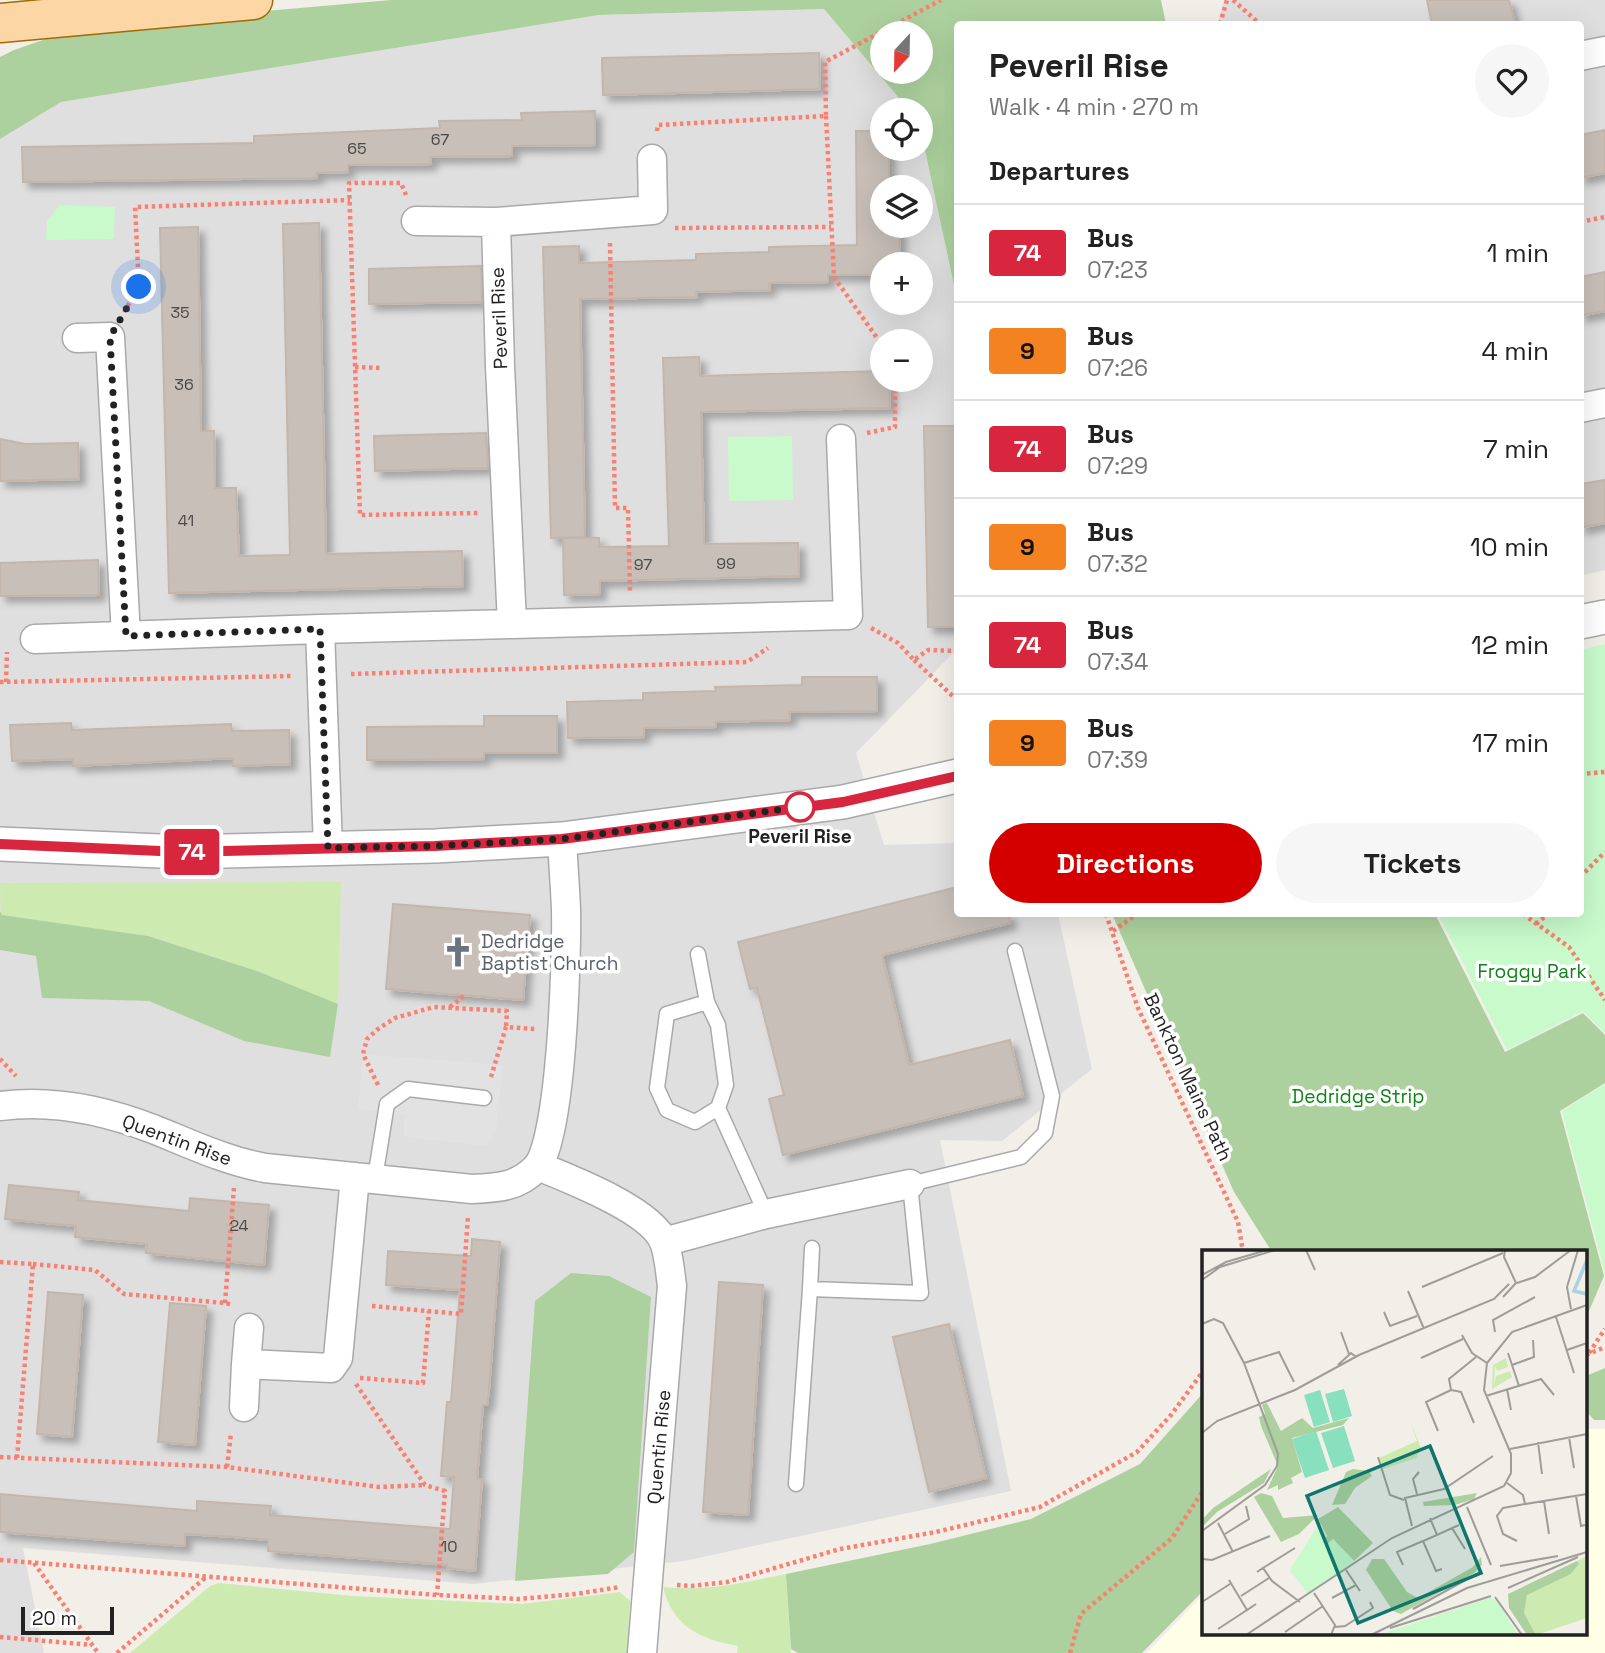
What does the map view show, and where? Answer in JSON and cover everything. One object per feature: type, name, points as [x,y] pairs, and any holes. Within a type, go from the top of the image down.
[{"type":"main road","points":[[0,23],[253,0]]},
{"type":"street","points":[[0,13],[17,0]]},
{"type":"street","points":[[1584,55],[1605,51]]},
{"type":"street","points":[[416,221],[496,222],[653,209],[652,159]]},
{"type":"street","name":"Peveril Rise","points":[[496,222],[512,624]]},
{"type":"street","points":[[77,338],[110,337],[126,636]]},
{"type":"street","points":[[1584,407],[1605,403]]},
{"type":"street","points":[[35,639],[848,615],[841,439]]},
{"type":"street","points":[[1584,621],[1605,617]]},
{"type":"street","points":[[320,629],[328,848]]},
{"type":"street","points":[[0,844],[183,852],[435,846],[562,839],[843,802],[954,777]]},
{"type":"street","points":[[562,839],[566,911],[562,1030],[553,1122],[547,1147],[538,1166],[593,1189],[616,1202],[651,1224],[664,1242],[766,1214],[910,1184]]},
{"type":"street","name":"Quentin Rise","points":[[0,1106],[41,1103],[77,1106],[150,1128],[236,1163],[265,1168],[472,1189],[499,1188],[520,1182],[538,1166]]},
{"type":"street","points":[[246,1364],[331,1368],[338,1358],[343,1304],[365,1177]]},
{"type":"street","name":"Quentin Rise","points":[[648,1653],[672,1286],[664,1242]]},
{"type":"street","points":[[244,1407],[249,1328]]},
{"type":"lane","points":[[810,1289],[921,1293],[910,1184],[1021,1157],[1045,1133],[1052,1096],[1015,951]]},
{"type":"lane","points":[[698,954],[707,1002],[718,1025],[726,1085],[718,1108],[695,1122],[667,1110],[657,1088],[667,1014],[707,1002]]},
{"type":"lane","points":[[365,1177],[387,1104],[408,1089],[484,1098]]},
{"type":"lane","points":[[718,1108],[766,1214]]},
{"type":"lane","points":[[796,1484],[812,1248]]},
{"type":"path","points":[[871,329],[834,277],[825,62],[941,0]]},
{"type":"path","points":[[1221,21],[1227,0]]},
{"type":"path","points":[[1233,0],[1256,21]]},
{"type":"path","points":[[652,159],[658,125],[826,116]]},
{"type":"path","points":[[416,221],[401,183],[349,183],[360,515],[508,513]]},
{"type":"path","points":[[110,337],[139,287],[135,207],[350,200]]},
{"type":"path","points":[[653,209],[660,228],[831,227]]},
{"type":"path","points":[[609,213],[615,508],[628,508],[631,621]]},
{"type":"path","points":[[1584,221],[1605,217]]},
{"type":"path","points":[[355,367],[381,368]]},
{"type":"path","points":[[841,439],[895,427],[895,392]]},
{"type":"path","points":[[848,615],[898,643],[954,697]]},
{"type":"path","points":[[0,682],[747,662],[785,637],[793,617]]},
{"type":"path","points":[[914,660],[928,650],[954,652]]},
{"type":"path","points":[[1584,774],[1605,772]]},
{"type":"path","points":[[1584,873],[1605,852]]},
{"type":"path","name":"Bankton Mains Path","points":[[1107,917],[1138,1008],[1238,1222],[1243,1250]]},
{"type":"path","points":[[1113,931],[1133,917]]},
{"type":"path","points":[[1527,917],[1569,947],[1605,1000]]},
{"type":"path","points":[[1536,924],[1544,917]]},
{"type":"path","points":[[449,1008],[465,995]]},
{"type":"path","points":[[387,1104],[363,1055],[367,1039],[396,1018],[434,1007],[507,1011],[506,1027],[484,1098]]},
{"type":"path","points":[[506,1027],[562,1030]]},
{"type":"path","points":[[225,1303],[236,1163]]},
{"type":"path","points":[[343,1304],[461,1314],[467,1224]]},
{"type":"path","points":[[0,1262],[95,1270],[124,1294],[225,1303],[240,1307],[249,1328]]},
{"type":"path","points":[[17,1458],[33,1264]]},
{"type":"path","points":[[425,1485],[351,1378],[423,1383],[429,1311]]},
{"type":"path","points":[[1588,1354],[1605,1329]]},
{"type":"path","points":[[1588,1354],[1605,1347]]},
{"type":"path","points":[[0,1457],[227,1467],[379,1487],[425,1485],[445,1491],[437,1595]]},
{"type":"path","points":[[1070,1653],[1081,1614],[1172,1538],[1202,1492]]},
{"type":"path","points":[[34,1563],[98,1653]]},
{"type":"path","points":[[117,1653],[205,1577]]},
{"type":"path","points":[[0,1637],[92,1645]]},
{"type":"shaded area","points":[[1224,0],[1605,0],[1605,570],[1584,575],[1584,21],[1219,21]]},
{"type":"shaded area","points":[[824,9],[870,64],[870,84],[887,84],[899,98],[870,98],[870,161],[927,161],[930,175],[870,175],[870,238],[933,238],[933,188],[954,285],[954,652],[856,753],[884,845],[954,843],[954,917],[1059,917],[1092,1069],[1002,1141],[940,1140],[1011,1491],[684,1561],[473,1584],[23,1548],[44,1653],[0,1653],[0,132],[61,102],[599,15]]},
{"type":"shaded area","points":[[363,1054],[503,1065],[496,1132],[486,1146],[404,1137],[404,1114],[358,1109]]},
{"type":"shaded area","points":[[1588,1429],[1605,1429],[1605,1653],[1147,1653],[1202,1596],[1202,1636],[1588,1636]]},
{"type":"green space","points":[[391,0],[1161,0],[1165,21],[954,21],[954,285],[933,188],[933,175],[930,175],[927,161],[933,161],[933,98],[899,98],[887,84],[933,84],[933,21],[870,21],[870,64],[824,9],[599,15],[61,102],[0,139],[0,57],[81,27]]},
{"type":"green space","points":[[60,205],[115,207],[114,239],[46,240],[47,221]]},
{"type":"green space","points":[[792,436],[793,500],[729,501],[728,437]]},
{"type":"green space","name":"Froggy Park","points":[[1605,644],[1605,1033],[1583,1011],[1507,1050],[1440,917],[1584,917],[1584,649]]},
{"type":"green space","points":[[341,882],[338,1004],[257,971],[148,936],[1,915],[0,883]]},
{"type":"green space","points":[[0,911],[2,915],[148,936],[257,971],[338,1004],[330,1057],[244,1041],[149,1001],[42,998],[36,956],[0,950]]},
{"type":"green space","name":"Dedridge Strip","points":[[1113,917],[1437,917],[1505,1052],[1583,1013],[1605,1035],[1605,1083],[1560,1111],[1604,1276],[1588,1313],[1588,1250],[1271,1250],[1234,1192]]},
{"type":"green space","points":[[1605,1084],[1605,1273],[1562,1111]]},
{"type":"green space","points":[[571,1273],[609,1276],[651,1297],[634,1552],[608,1574],[515,1581],[535,1301]]},
{"type":"green space","points":[[1605,1368],[1605,1420],[1594,1420],[1588,1413],[1588,1375]]},
{"type":"green space","points":[[1202,1394],[1202,1592],[1142,1653],[798,1653],[791,1649],[786,1574],[930,1544],[1031,1519],[1140,1464]]},
{"type":"green space","points":[[786,1574],[791,1653],[737,1653],[738,1646],[700,1635],[690,1629],[674,1612],[663,1587],[710,1587]]},
{"type":"green space","points":[[219,1583],[353,1596],[522,1604],[620,1592],[630,1601],[627,1653],[130,1653],[210,1586]]},
{"type":"building","points":[[1427,0],[1509,0],[1514,21],[1431,21]]},
{"type":"building","points":[[819,53],[820,89],[603,95],[602,58]]},
{"type":"building","points":[[595,111],[595,145],[512,146],[512,156],[430,157],[431,164],[348,165],[348,172],[317,173],[317,178],[23,182],[22,147],[254,143],[254,136],[440,128],[439,121],[522,120],[521,113]]},
{"type":"building","points":[[1605,130],[1605,173],[1584,177],[1584,134]]},
{"type":"building","points":[[856,131],[870,131],[870,161],[889,161],[889,175],[870,175],[870,238],[899,238],[900,252],[870,252],[870,275],[828,275],[828,282],[769,283],[770,290],[696,292],[697,297],[580,299],[585,537],[551,538],[543,247],[579,246],[579,263],[696,260],[696,254],[769,252],[769,247],[857,245]]},
{"type":"building","points":[[319,223],[326,554],[462,551],[463,586],[169,593],[160,228],[198,227],[201,431],[214,431],[215,488],[236,488],[239,556],[290,555],[283,224]]},
{"type":"building","points":[[481,266],[482,302],[369,304],[369,269]]},
{"type":"building","points":[[1605,272],[1605,311],[1584,315],[1584,276]]},
{"type":"building","points":[[699,357],[700,376],[870,371],[870,392],[889,392],[890,408],[701,412],[704,544],[798,543],[799,576],[600,581],[600,594],[564,595],[563,538],[599,538],[599,547],[669,546],[663,358]]},
{"type":"building","points":[[924,426],[954,426],[954,627],[928,627]]},
{"type":"building","points":[[486,433],[488,468],[375,471],[374,436]]},
{"type":"building","points":[[0,439],[25,444],[78,443],[79,479],[0,481]]},
{"type":"building","points":[[1605,480],[1605,523],[1584,527],[1584,483]]},
{"type":"building","points":[[98,560],[99,595],[0,596],[0,563]]},
{"type":"building","points":[[802,677],[877,677],[877,711],[790,712],[790,720],[716,722],[716,727],[644,728],[644,737],[568,738],[567,702],[643,700],[643,693],[716,691],[715,687],[802,685]]},
{"type":"building","points":[[484,716],[557,716],[557,753],[484,753],[484,759],[367,760],[367,727],[484,726]]},
{"type":"building","points":[[71,723],[72,730],[231,724],[232,731],[289,730],[290,764],[233,766],[233,758],[73,766],[73,759],[12,761],[10,725]]},
{"type":"building","points":[[954,888],[954,917],[1009,917],[1010,923],[882,955],[909,1065],[1010,1040],[1023,1096],[783,1155],[769,1099],[784,1095],[757,988],[750,989],[738,942]]},
{"type":"building","name":"Dedridge Baptist Church","points":[[393,904],[530,915],[523,1000],[386,989]]},
{"type":"building","points":[[9,1185],[79,1192],[78,1200],[189,1211],[190,1198],[269,1205],[264,1265],[146,1253],[147,1244],[75,1237],[76,1226],[5,1219]]},
{"type":"building","points":[[472,1239],[500,1242],[489,1390],[487,1405],[483,1405],[477,1479],[482,1479],[475,1571],[447,1568],[447,1565],[268,1551],[268,1540],[234,1537],[185,1534],[185,1546],[0,1532],[0,1494],[197,1511],[197,1501],[271,1506],[270,1515],[450,1529],[454,1477],[441,1476],[447,1402],[451,1402],[460,1290],[386,1285],[388,1251],[471,1256]]},
{"type":"building","points":[[719,1282],[763,1285],[748,1515],[703,1512]]},
{"type":"building","points":[[48,1292],[83,1295],[72,1437],[37,1434]]},
{"type":"building","points":[[170,1303],[206,1306],[195,1445],[158,1442]]},
{"type":"building","points":[[949,1324],[986,1478],[929,1492],[893,1337]]},
{"type":"bus line","name":"74","points":[[0,844],[183,852],[435,846],[562,839],[843,802],[954,777]]},
{"type":"place","name":"Peveril Rise","points":[[800,807]]},
{"type":"place","name":"Dedridge Baptist Church","points":[[458,952]]},
{"type":"route","points":[[139,287],[110,337],[126,636],[320,629],[328,848],[435,846],[562,839],[800,807]]}]
